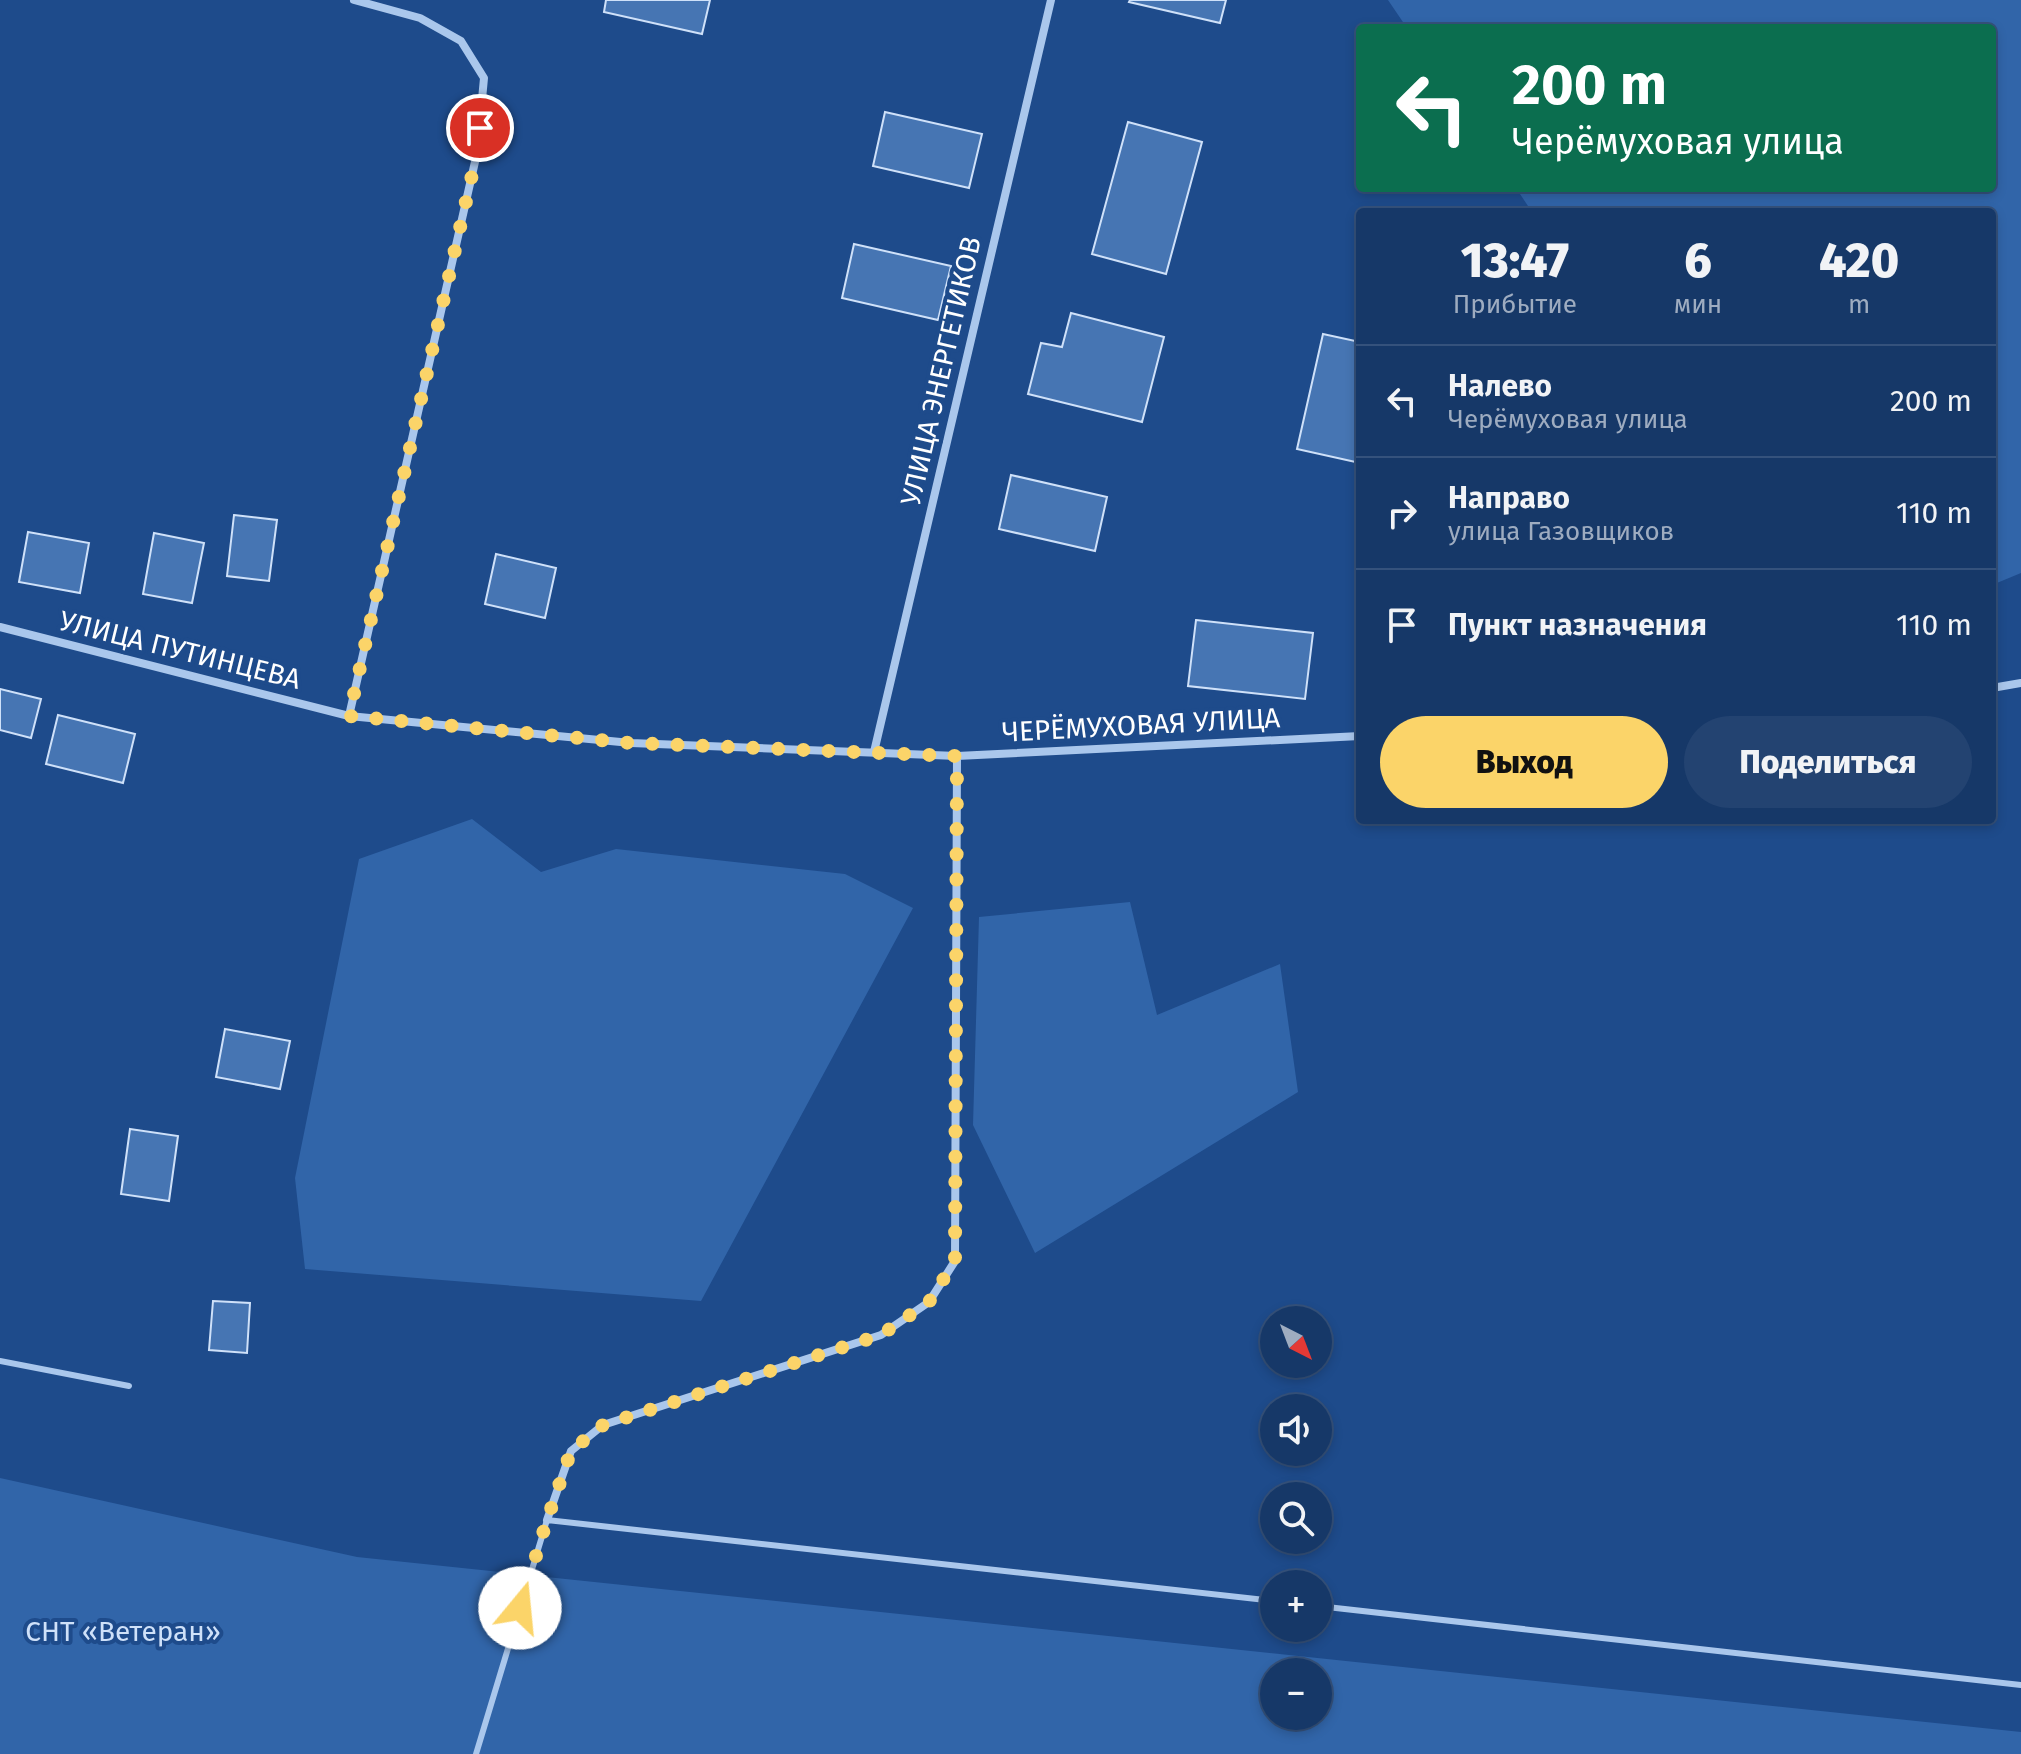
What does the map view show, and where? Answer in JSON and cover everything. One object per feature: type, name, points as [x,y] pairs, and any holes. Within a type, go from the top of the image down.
[{"type":"street","points":[[349,716],[477,153],[484,78],[461,41],[420,18],[354,0]]},
{"type":"street","name":"УЛИЦА ЭНЕРГЕТИКОВ","points":[[874,752],[1051,0]]},
{"type":"street","name":"УЛИЦА ПУТИНЦЕВА","points":[[0,627],[349,716]]},
{"type":"street","points":[[1996,687],[2021,683]]},
{"type":"street","name":"ЧЕРЁМУХОВАЯ УЛИЦА","points":[[349,716],[631,743],[957,756],[1356,736]]},
{"type":"street","points":[[547,1520],[571,1451],[603,1425],[881,1335],[929,1302],[955,1261],[957,756]]},
{"type":"lane","points":[[0,1361],[129,1386]]},
{"type":"lane","points":[[476,1754],[547,1520],[1260,1599]]},
{"type":"lane","points":[[1332,1608],[2021,1685]]},
{"type":"green space","points":[[1388,0],[2021,0],[2021,573],[1996,583],[1996,208],[1529,208],[1519,192],[1996,192],[1996,24],[1404,24]]},
{"type":"green space","points":[[472,819],[541,872],[616,849],[845,874],[913,908],[701,1301],[305,1269],[295,1178],[359,859]]},
{"type":"green space","points":[[1130,902],[1157,1015],[1280,964],[1298,1092],[1035,1253],[973,1125],[979,917]]},
{"type":"green space","name":"СНТ «Ветеран»","points":[[0,1478],[357,1557],[1317,1658],[1260,1658],[1260,1730],[1332,1730],[1332,1660],[2021,1732],[2021,1754],[0,1754]]},
{"type":"building","points":[[606,0],[710,0],[702,34],[604,12]]},
{"type":"building","points":[[1130,0],[1226,0],[1220,23]]},
{"type":"building","points":[[885,112],[982,134],[969,188],[873,166]]},
{"type":"building","points":[[1128,122],[1202,142],[1166,274],[1092,254]]},
{"type":"building","points":[[854,244],[951,266],[938,320],[842,298]]},
{"type":"building","points":[[1071,313],[1164,337],[1142,422],[1028,394],[1041,343],[1062,347]]},
{"type":"building","points":[[1323,334],[1356,341],[1356,462],[1297,449]]},
{"type":"building","points":[[1011,475],[1107,497],[1095,551],[999,529]]},
{"type":"building","points":[[234,515],[277,520],[269,581],[227,576]]},
{"type":"building","points":[[28,532],[89,543],[80,593],[19,582]]},
{"type":"building","points":[[154,533],[204,543],[192,603],[143,594]]},
{"type":"building","points":[[496,554],[556,568],[545,618],[485,604]]},
{"type":"building","points":[[1196,620],[1313,633],[1305,699],[1188,686]]},
{"type":"building","points":[[0,689],[41,699],[31,738],[0,730]]},
{"type":"building","points":[[58,715],[135,734],[123,783],[46,764]]},
{"type":"building","points":[[225,1029],[290,1041],[280,1089],[216,1077]]},
{"type":"building","points":[[130,1129],[178,1136],[169,1201],[121,1194]]},
{"type":"building","points":[[213,1301],[250,1303],[247,1353],[209,1350]]},
{"type":"route","points":[[480,128],[477,153],[349,716],[631,743],[957,756],[955,1261],[929,1302],[881,1335],[603,1425],[571,1451],[520,1608]]}]
